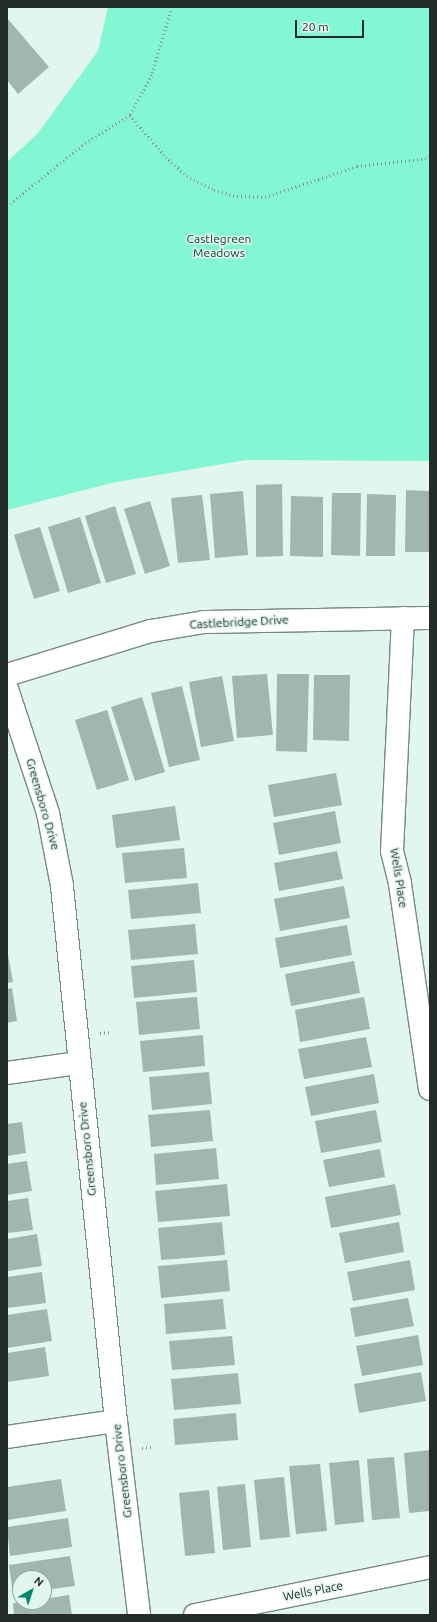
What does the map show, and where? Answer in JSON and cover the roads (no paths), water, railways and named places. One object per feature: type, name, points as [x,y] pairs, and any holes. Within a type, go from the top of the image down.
[{"type":"street","name":"Wells Place","points":[[403,618],[392,851],[400,884],[430,1089]]},
{"type":"street","name":"Castlebridge Drive","points":[[7,675],[151,631],[204,622],[430,618]]},
{"type":"street","name":"Greensboro Drive","points":[[7,689],[48,813],[56,847],[62,886],[78,1063],[116,1421],[139,1615]]},
{"type":"street","points":[[7,1074],[78,1063]]},
{"type":"street","points":[[7,1437],[116,1421]]},
{"type":"street","name":"Wells Place","points":[[195,1615],[430,1567]]},
{"type":"park label","name":"Castlegreen Meadows","points":[[219,246]]}]
